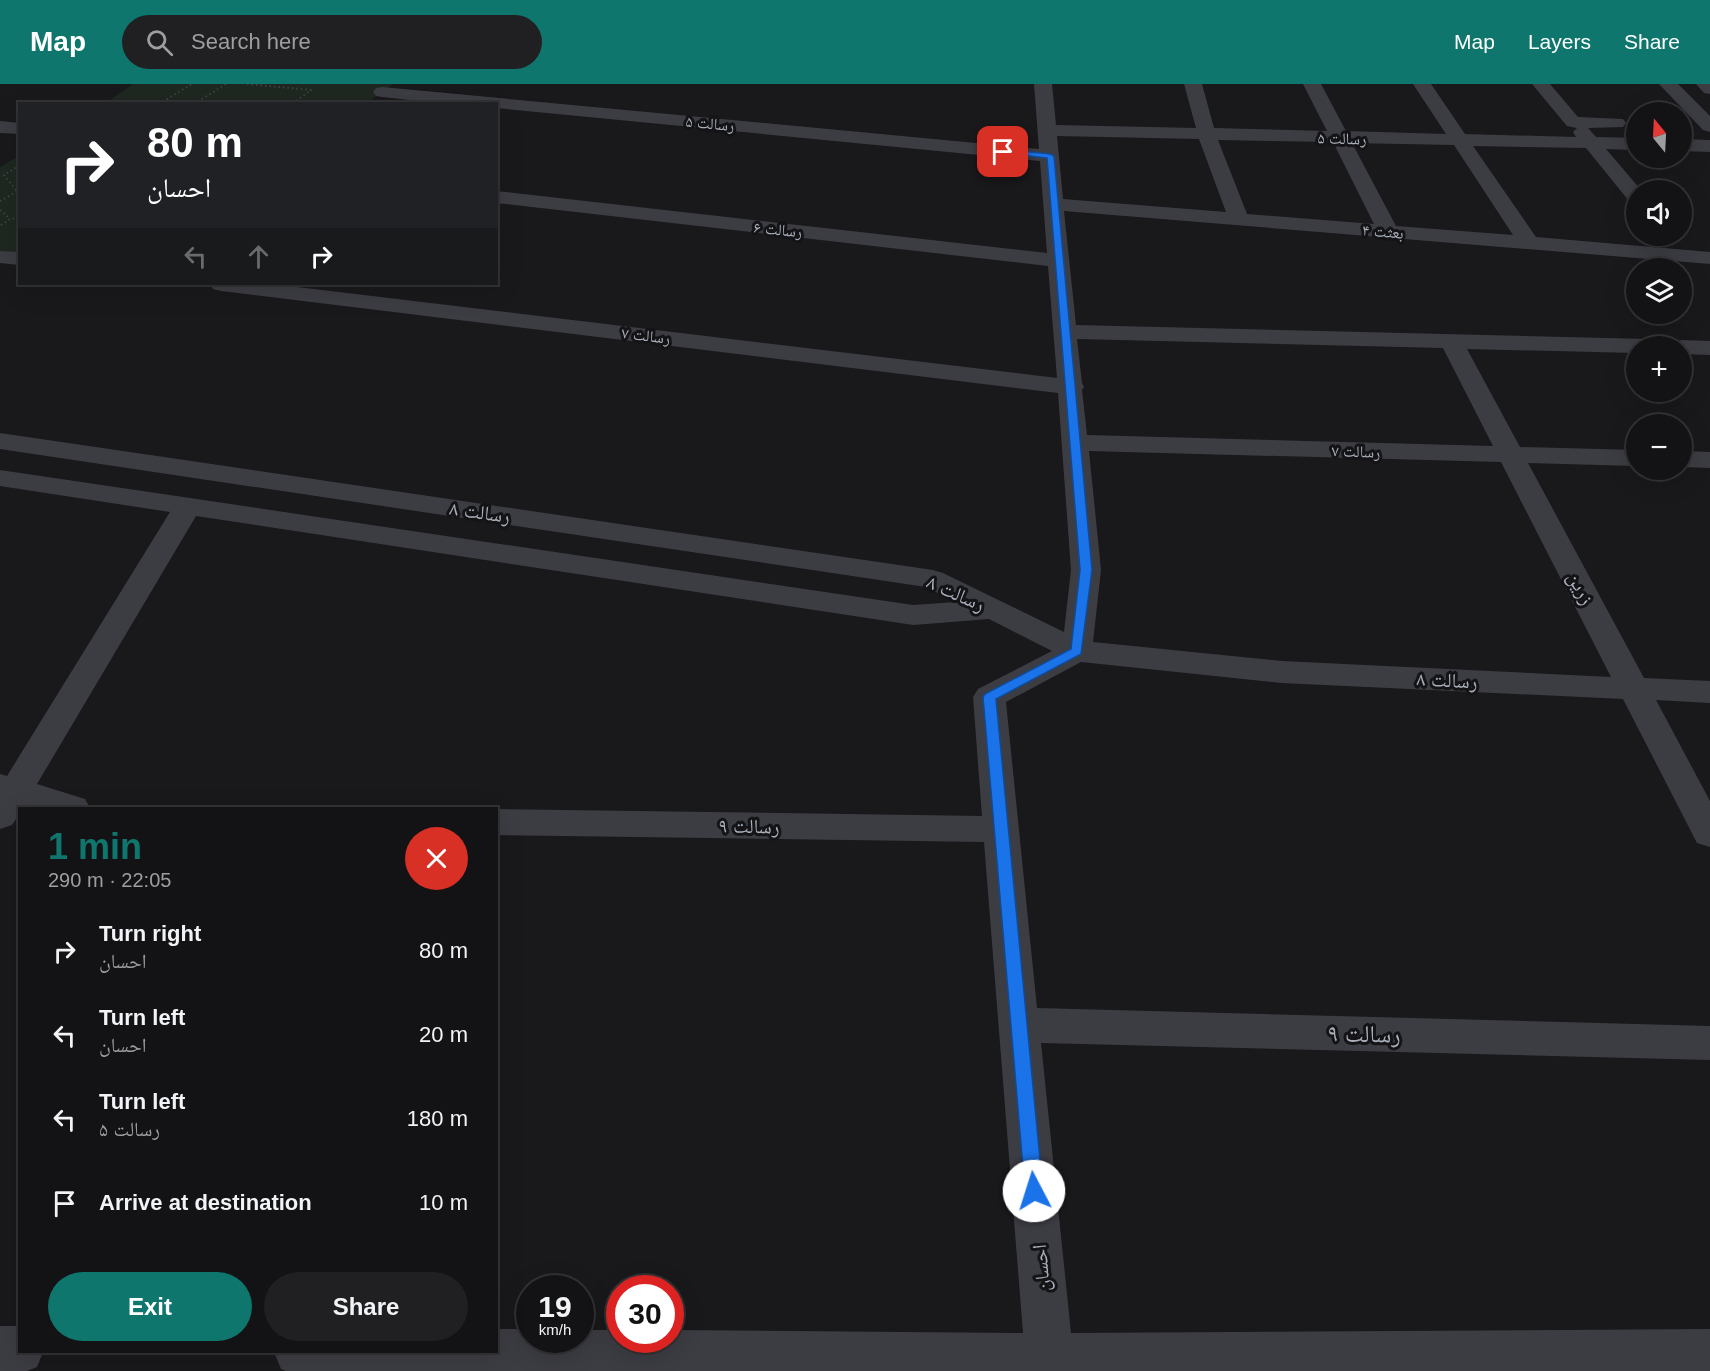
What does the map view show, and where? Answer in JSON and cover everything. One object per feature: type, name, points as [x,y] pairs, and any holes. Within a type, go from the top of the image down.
[{"type":"street","points":[[993,609],[1077,651],[1086,570],[1072,387],[1043,84]]},
{"type":"street","points":[[1193,84],[1207,136],[1239,219]]},
{"type":"street","points":[[1312,84],[1388,231]]},
{"type":"street","points":[[1422,84],[1529,243]]},
{"type":"street","points":[[1541,84],[1626,185]]},
{"type":"street","points":[[1668,84],[1710,126]]},
{"type":"street","points":[[1705,84],[1710,90]]},
{"type":"street","points":[[370,102],[388,88]]},
{"type":"street","name":"رسالت ۵","points":[[388,88],[1049,143],[1207,136],[1626,144]]},
{"type":"street","points":[[1573,122],[1626,124]]},
{"type":"street","points":[[1692,125],[1710,126]]},
{"type":"street","points":[[0,127],[18,129]]},
{"type":"street","points":[[1692,145],[1710,146]]},
{"type":"street","name":"رسالت ۶","points":[[498,197],[1060,261]]},
{"type":"street","name":"بعثت ۴","points":[[1055,204],[1710,258]]},
{"type":"street","points":[[1676,246],[1684,255]]},
{"type":"street","points":[[0,257],[18,259]]},
{"type":"street","name":"رسالت ۷","points":[[229,285],[1072,387]]},
{"type":"street","points":[[1067,333],[1626,346]]},
{"type":"street","name":"زرین","points":[[1451,342],[1710,834]]},
{"type":"street","points":[[1692,347],[1710,348]]},
{"type":"street","name":"رسالت ۸","points":[[0,441],[933,579],[993,609]]},
{"type":"street","name":"رسالت ۷","points":[[1076,443],[1626,458]]},
{"type":"street","points":[[1692,459],[1710,460]]},
{"type":"street","name":"رسالت ۸","points":[[0,478],[914,615],[993,609]]},
{"type":"street","points":[[66,807],[5,798],[188,506]]},
{"type":"street","name":"رسالت ۸","points":[[1077,651],[1282,672],[1710,692]]},
{"type":"street","name":"احسان","points":[[1049,1357],[989,697],[1077,651]]},
{"type":"street","name":"رسالت ۹","points":[[498,822],[1001,829]]},
{"type":"street","name":"رسالت ۹","points":[[1019,1025],[1710,1043]]},
{"type":"street","points":[[0,1350],[18,1350]]},
{"type":"street","points":[[393,1371],[407,1353]]},
{"type":"street","points":[[498,1353],[1694,1359]]},
{"type":"path","points":[[162,102],[192,84]]},
{"type":"path","points":[[197,102],[226,84]]},
{"type":"path","points":[[247,84],[311,90],[295,102]]},
{"type":"path","points":[[0,201],[18,190],[4,175],[18,166]]},
{"type":"path","points":[[0,210],[10,219]]},
{"type":"path","points":[[0,225],[10,219],[18,218]]},
{"type":"shaded area","points":[[133,84],[393,84],[368,102],[107,102]]},
{"type":"shaded area","points":[[18,157],[18,259],[0,257],[0,167]]},
{"type":"route","points":[[1003,152],[1050,156],[1086,570],[1077,651],[989,697],[1034,1191]]}]
